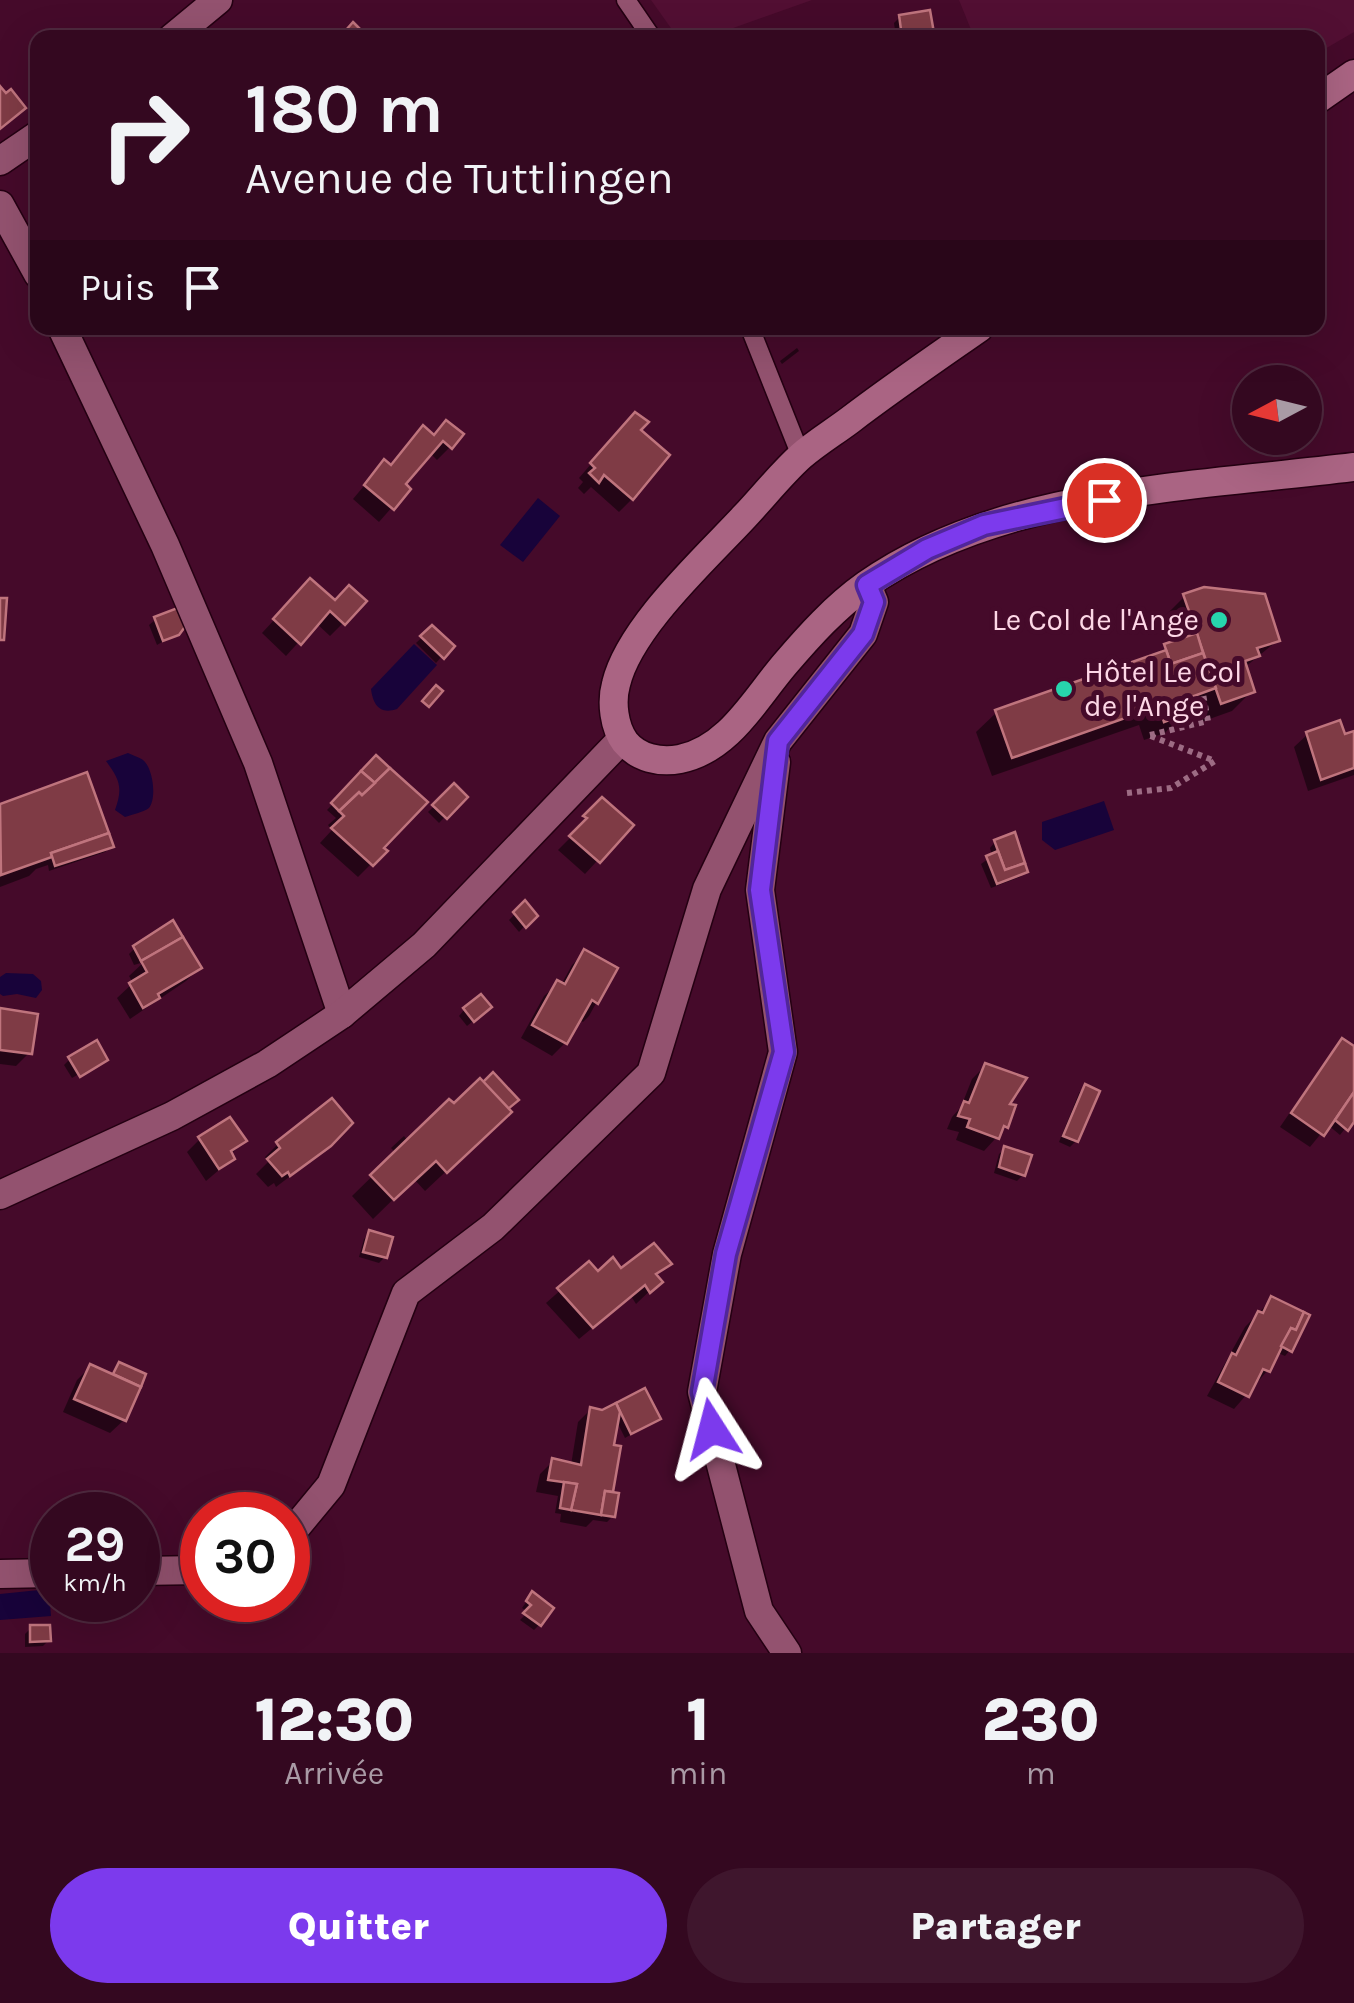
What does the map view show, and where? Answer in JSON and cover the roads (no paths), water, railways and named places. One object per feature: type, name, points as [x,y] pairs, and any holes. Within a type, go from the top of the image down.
[{"type":"main road","points":[[1325,94],[1354,74]]},
{"type":"main road","points":[[969,335],[801,456],[667,599],[639,638],[616,682],[614,702],[622,738],[636,753],[655,760],[679,759],[728,734],[835,610],[867,585],[927,549],[984,525],[1161,490],[1354,467]]},
{"type":"street","points":[[182,30],[218,0]]},
{"type":"street","points":[[0,162],[30,141]]},
{"type":"street","points":[[0,205],[30,259]]},
{"type":"street","points":[[65,335],[165,545],[258,763],[342,1014]]},
{"type":"street","points":[[310,1509],[330,1485],[406,1293],[493,1226],[651,1074],[706,889],[778,741],[863,634],[874,602],[867,585]]},
{"type":"street","points":[[0,1195],[172,1116],[267,1064],[342,1014],[424,945],[622,738]]},
{"type":"street","points":[[778,741],[760,890],[784,1052],[726,1254],[702,1392],[759,1611],[787,1653]]},
{"type":"street","points":[[0,1574],[30,1573]]},
{"type":"lane","points":[[626,0],[647,30]]},
{"type":"lane","points":[[753,335],[801,456]]},
{"type":"place","name":"Le Col de l'Ange","points":[[1219,620]]},
{"type":"place","name":"Hôtel Le Col de l'Ange","points":[[1064,689]]}]
